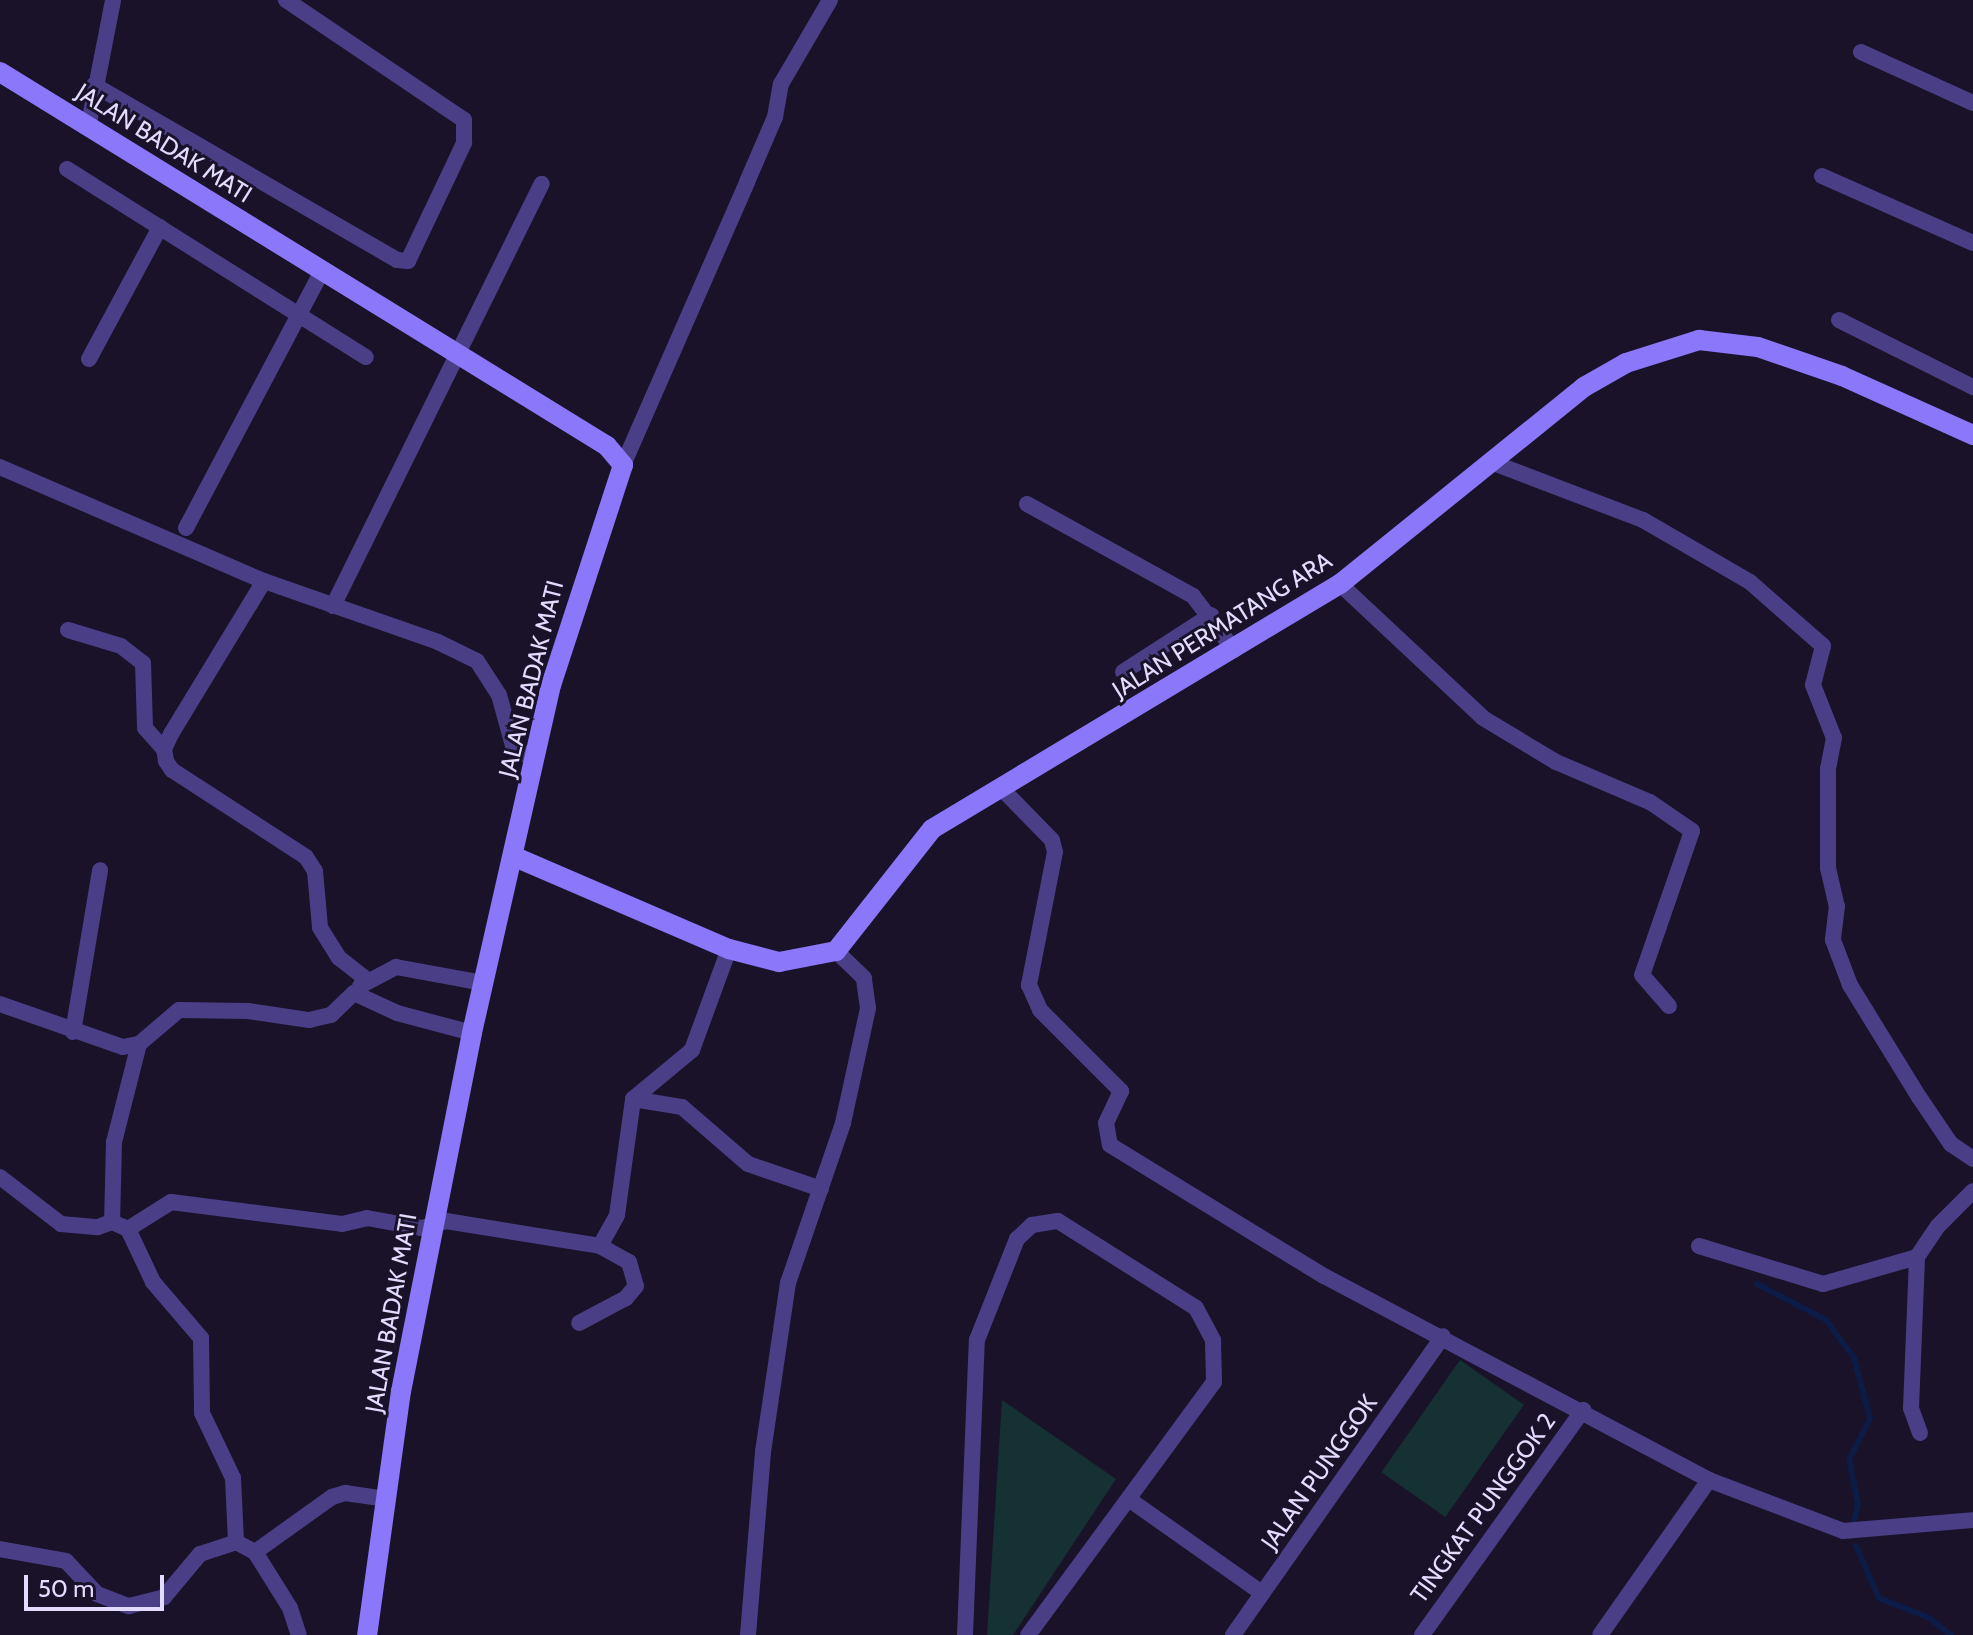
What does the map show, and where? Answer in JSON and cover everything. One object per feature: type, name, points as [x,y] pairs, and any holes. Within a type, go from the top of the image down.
[{"type":"main road","name":"JALAN BADAK MATI","points":[[0,72],[607,446],[623,465],[565,640],[472,1033],[433,1224],[386,1499],[367,1635]]},
{"type":"main road","name":"JALAN PERMATANG ARA","points":[[836,951],[932,829],[1340,584],[1594,381],[1626,363],[1699,340],[1758,347],[1828,371],[1973,435]]},
{"type":"main road","points":[[515,857],[729,949],[779,962],[836,951]]},
{"type":"street","points":[[88,128],[113,0]]},
{"type":"street","points":[[94,85],[397,260],[408,261],[464,143],[464,120],[286,0]]},
{"type":"street","points":[[623,465],[775,117],[781,84],[830,0]]},
{"type":"street","points":[[1861,52],[1973,103]]},
{"type":"street","points":[[67,169],[366,357]]},
{"type":"street","points":[[1822,176],[1973,243]]},
{"type":"street","points":[[333,606],[542,184]]},
{"type":"street","points":[[89,359],[160,227]]},
{"type":"street","points":[[186,528],[322,271]]},
{"type":"street","points":[[1839,320],[1973,387]]},
{"type":"street","points":[[1491,462],[1643,520],[1750,582],[1823,646],[1813,685],[1834,738],[1828,769],[1828,868],[1837,906],[1833,940],[1850,985],[1919,1097],[1951,1144],[1973,1159]]},
{"type":"street","points":[[0,467],[264,581],[438,642],[477,661],[499,695],[513,746],[535,761]]},
{"type":"street","points":[[1027,504],[1170,582],[1211,615],[1234,650]]},
{"type":"street","points":[[164,749],[264,581]]},
{"type":"street","points":[[1340,584],[1483,718],[1556,762],[1650,802],[1692,831],[1687,858],[1642,975],[1669,1006]]},
{"type":"street","points":[[1123,672],[1211,615]]},
{"type":"street","points":[[68,630],[121,646],[143,663],[145,728],[164,749],[172,770],[306,857],[315,871],[320,927],[339,958],[366,979]]},
{"type":"street","points":[[1002,789],[1052,840],[1055,852],[1029,985],[1040,1010],[1121,1091],[1106,1123],[1110,1145],[1324,1276],[1583,1410],[1709,1480],[1843,1531],[1973,1520]]},
{"type":"street","points":[[73,1032],[100,870]]},
{"type":"street","points":[[600,1246],[617,1215],[633,1099],[692,1050],[729,949]]},
{"type":"street","points":[[748,1635],[763,1452],[788,1283],[843,1123],[868,1008],[864,978],[836,951]]},
{"type":"street","points":[[0,1004],[123,1047],[139,1044],[179,1010],[248,1011],[309,1020],[331,1015],[366,979],[396,967],[418,968],[483,983]]},
{"type":"street","points":[[354,993],[397,1013],[472,1033]]},
{"type":"street","points":[[112,1222],[114,1142],[139,1044]]},
{"type":"street","points":[[633,1099],[682,1107],[748,1164],[821,1189]]},
{"type":"street","points":[[0,1177],[61,1224],[98,1227],[112,1222],[128,1229],[153,1282],[201,1338],[202,1413],[233,1478],[236,1542]]},
{"type":"street","points":[[1920,1433],[1911,1408],[1917,1257],[1938,1226],[1973,1191]]},
{"type":"street","points":[[128,1229],[171,1202],[342,1224],[367,1218],[422,1228],[446,1221],[600,1246],[629,1262],[636,1286],[626,1298],[579,1323]]},
{"type":"street","points":[[965,1635],[977,1340],[1017,1239],[1032,1225],[1058,1221],[1196,1308],[1213,1340],[1214,1382],[1028,1635]]},
{"type":"street","points":[[1699,1246],[1823,1284],[1917,1257]]},
{"type":"street","name":"JALAN PUNGGOK","points":[[1233,1635],[1443,1336]]},
{"type":"street","name":"TINGKAT PUNGGOK 2","points":[[1422,1635],[1583,1410]]},
{"type":"street","points":[[1600,1635],[1709,1480]]},
{"type":"street","points":[[255,1552],[332,1497],[345,1493],[386,1499]]},
{"type":"street","points":[[1130,1500],[1262,1593]]},
{"type":"street","points":[[0,1549],[66,1561],[97,1594],[129,1606],[164,1597],[200,1554],[236,1542],[255,1552],[290,1608],[299,1635]]},
{"type":"green space","points":[[1460,1360],[1524,1405],[1445,1517],[1381,1472]]},
{"type":"green space","points":[[1002,1400],[1116,1479],[1013,1635],[987,1635]]},
{"type":"waterway","points":[[1757,1284],[1826,1320],[1854,1358],[1870,1418],[1849,1460],[1858,1504],[1854,1522]]},
{"type":"waterway","points":[[1856,1546],[1879,1598],[1929,1618],[1951,1635]]}]
